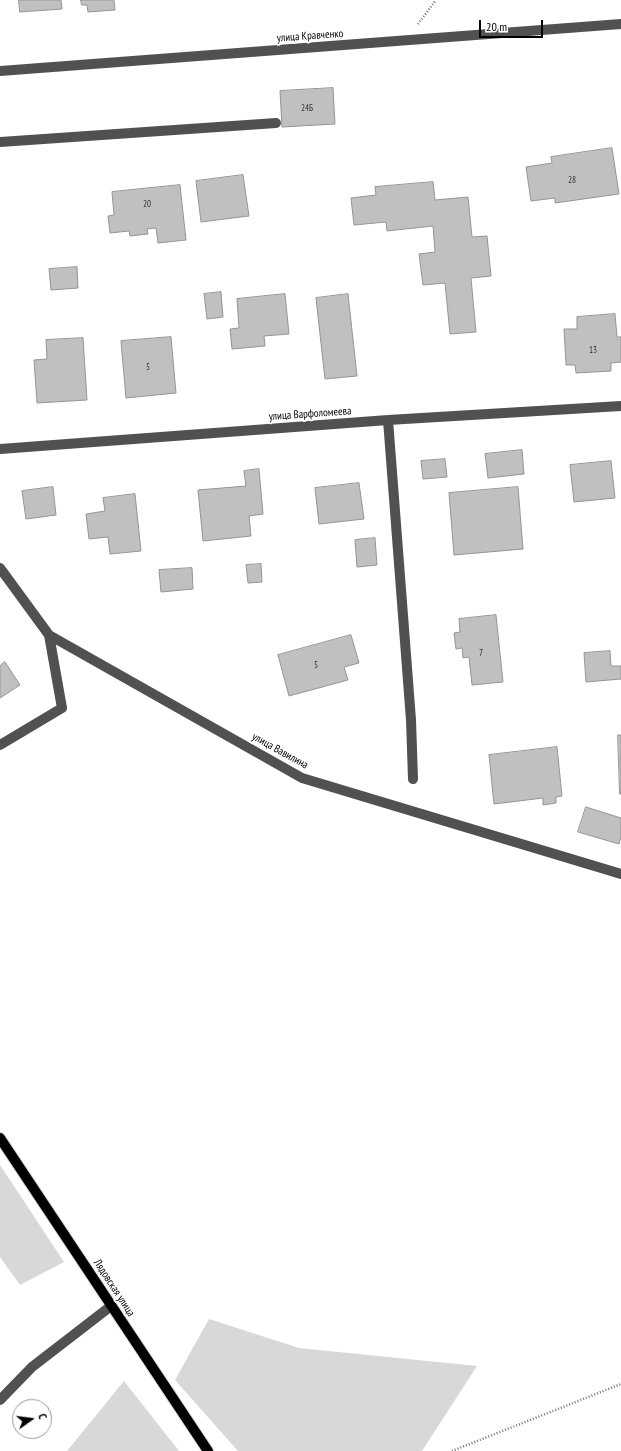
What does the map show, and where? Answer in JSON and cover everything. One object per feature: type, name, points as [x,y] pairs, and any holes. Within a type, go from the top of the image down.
[{"type":"main road","name":"Лядовская улица","points":[[0,1138],[208,1451]]},
{"type":"street","name":"улица Кравченко","points":[[0,71],[621,24]]},
{"type":"street","points":[[0,142],[83,135],[276,123]]},
{"type":"street","name":"улица Варфоломеева","points":[[0,448],[388,420],[621,406]]},
{"type":"street","points":[[388,420],[411,720],[413,779]]},
{"type":"street","name":"улица Вавилина","points":[[0,568],[49,635],[302,778],[621,874]]},
{"type":"street","points":[[0,744],[62,708],[49,635]]},
{"type":"street","points":[[0,1400],[32,1367],[111,1306]]},
{"type":"path","points":[[406,41],[436,0]]},
{"type":"path","points":[[452,1451],[621,1384]]},
{"type":"shaded area","points":[[0,1165],[64,1262],[20,1285],[0,1257]]},
{"type":"shaded area","points":[[209,1319],[299,1348],[477,1366],[422,1451],[238,1451],[175,1380]]},
{"type":"shaded area","points":[[124,1381],[179,1451],[67,1451]]},
{"type":"building","points":[[19,0],[61,0],[62,9],[20,12]]},
{"type":"building","points":[[81,0],[114,0],[115,10],[88,12],[87,5],[82,5]]},
{"type":"building","points":[[333,88],[335,124],[282,127],[280,91]]},
{"type":"building","points":[[612,148],[619,194],[555,203],[555,198],[531,201],[526,167],[552,163],[551,157]]},
{"type":"building","points":[[243,175],[249,216],[201,222],[196,181]]},
{"type":"building","points":[[433,182],[435,200],[468,197],[472,237],[487,236],[491,276],[471,278],[476,332],[450,334],[445,283],[423,285],[419,254],[435,252],[433,226],[387,231],[386,222],[354,225],[351,198],[376,195],[375,187]]},
{"type":"building","points":[[180,185],[186,240],[158,243],[156,228],[147,229],[148,234],[130,236],[129,231],[110,233],[108,216],[114,215],[112,192]]},
{"type":"building","points":[[77,267],[78,288],[51,290],[49,269]]},
{"type":"building","points":[[221,292],[223,317],[207,319],[204,294]]},
{"type":"building","points":[[285,294],[289,334],[264,336],[265,346],[232,349],[230,329],[239,328],[237,299]]},
{"type":"building","points":[[348,294],[357,376],[325,379],[316,298]]},
{"type":"building","points":[[615,314],[617,337],[621,337],[621,362],[611,363],[611,371],[576,373],[575,365],[566,365],[564,329],[577,329],[577,317]]},
{"type":"building","points":[[171,337],[176,393],[126,398],[121,341]]},
{"type":"building","points":[[83,338],[87,400],[37,403],[34,360],[47,359],[46,340]]},
{"type":"building","points":[[522,450],[524,474],[488,478],[485,454]]},
{"type":"building","points":[[445,459],[447,477],[423,479],[421,461]]},
{"type":"building","points":[[611,461],[615,498],[574,502],[570,465]]},
{"type":"building","points":[[259,469],[263,514],[249,516],[251,536],[203,541],[198,490],[246,486],[244,471]]},
{"type":"building","points":[[359,483],[364,519],[319,524],[315,488]]},
{"type":"building","points":[[53,487],[56,515],[26,519],[22,491]]},
{"type":"building","points":[[518,487],[523,549],[454,555],[449,493]]},
{"type":"building","points":[[135,494],[141,551],[110,554],[108,537],[89,539],[86,514],[105,511],[103,498]]},
{"type":"building","points":[[375,538],[377,565],[357,567],[355,540]]},
{"type":"building","points":[[261,564],[262,582],[248,583],[246,565]]},
{"type":"building","points":[[192,568],[193,589],[161,592],[159,570]]},
{"type":"building","points":[[496,615],[503,682],[472,685],[469,657],[463,658],[462,648],[456,649],[454,633],[460,632],[459,619]]},
{"type":"building","points":[[351,635],[359,663],[344,667],[348,680],[289,696],[278,655]]},
{"type":"building","points":[[610,651],[611,666],[621,666],[621,679],[586,682],[584,653]]},
{"type":"building","points":[[5,662],[20,685],[0,698],[0,666]]},
{"type":"building","points":[[618,735],[621,735],[621,794],[620,794]]},
{"type":"building","points":[[557,747],[562,796],[556,797],[556,803],[543,805],[543,798],[494,804],[489,755]]},
{"type":"building","points":[[586,807],[621,818],[621,837],[619,844],[578,832]]}]
